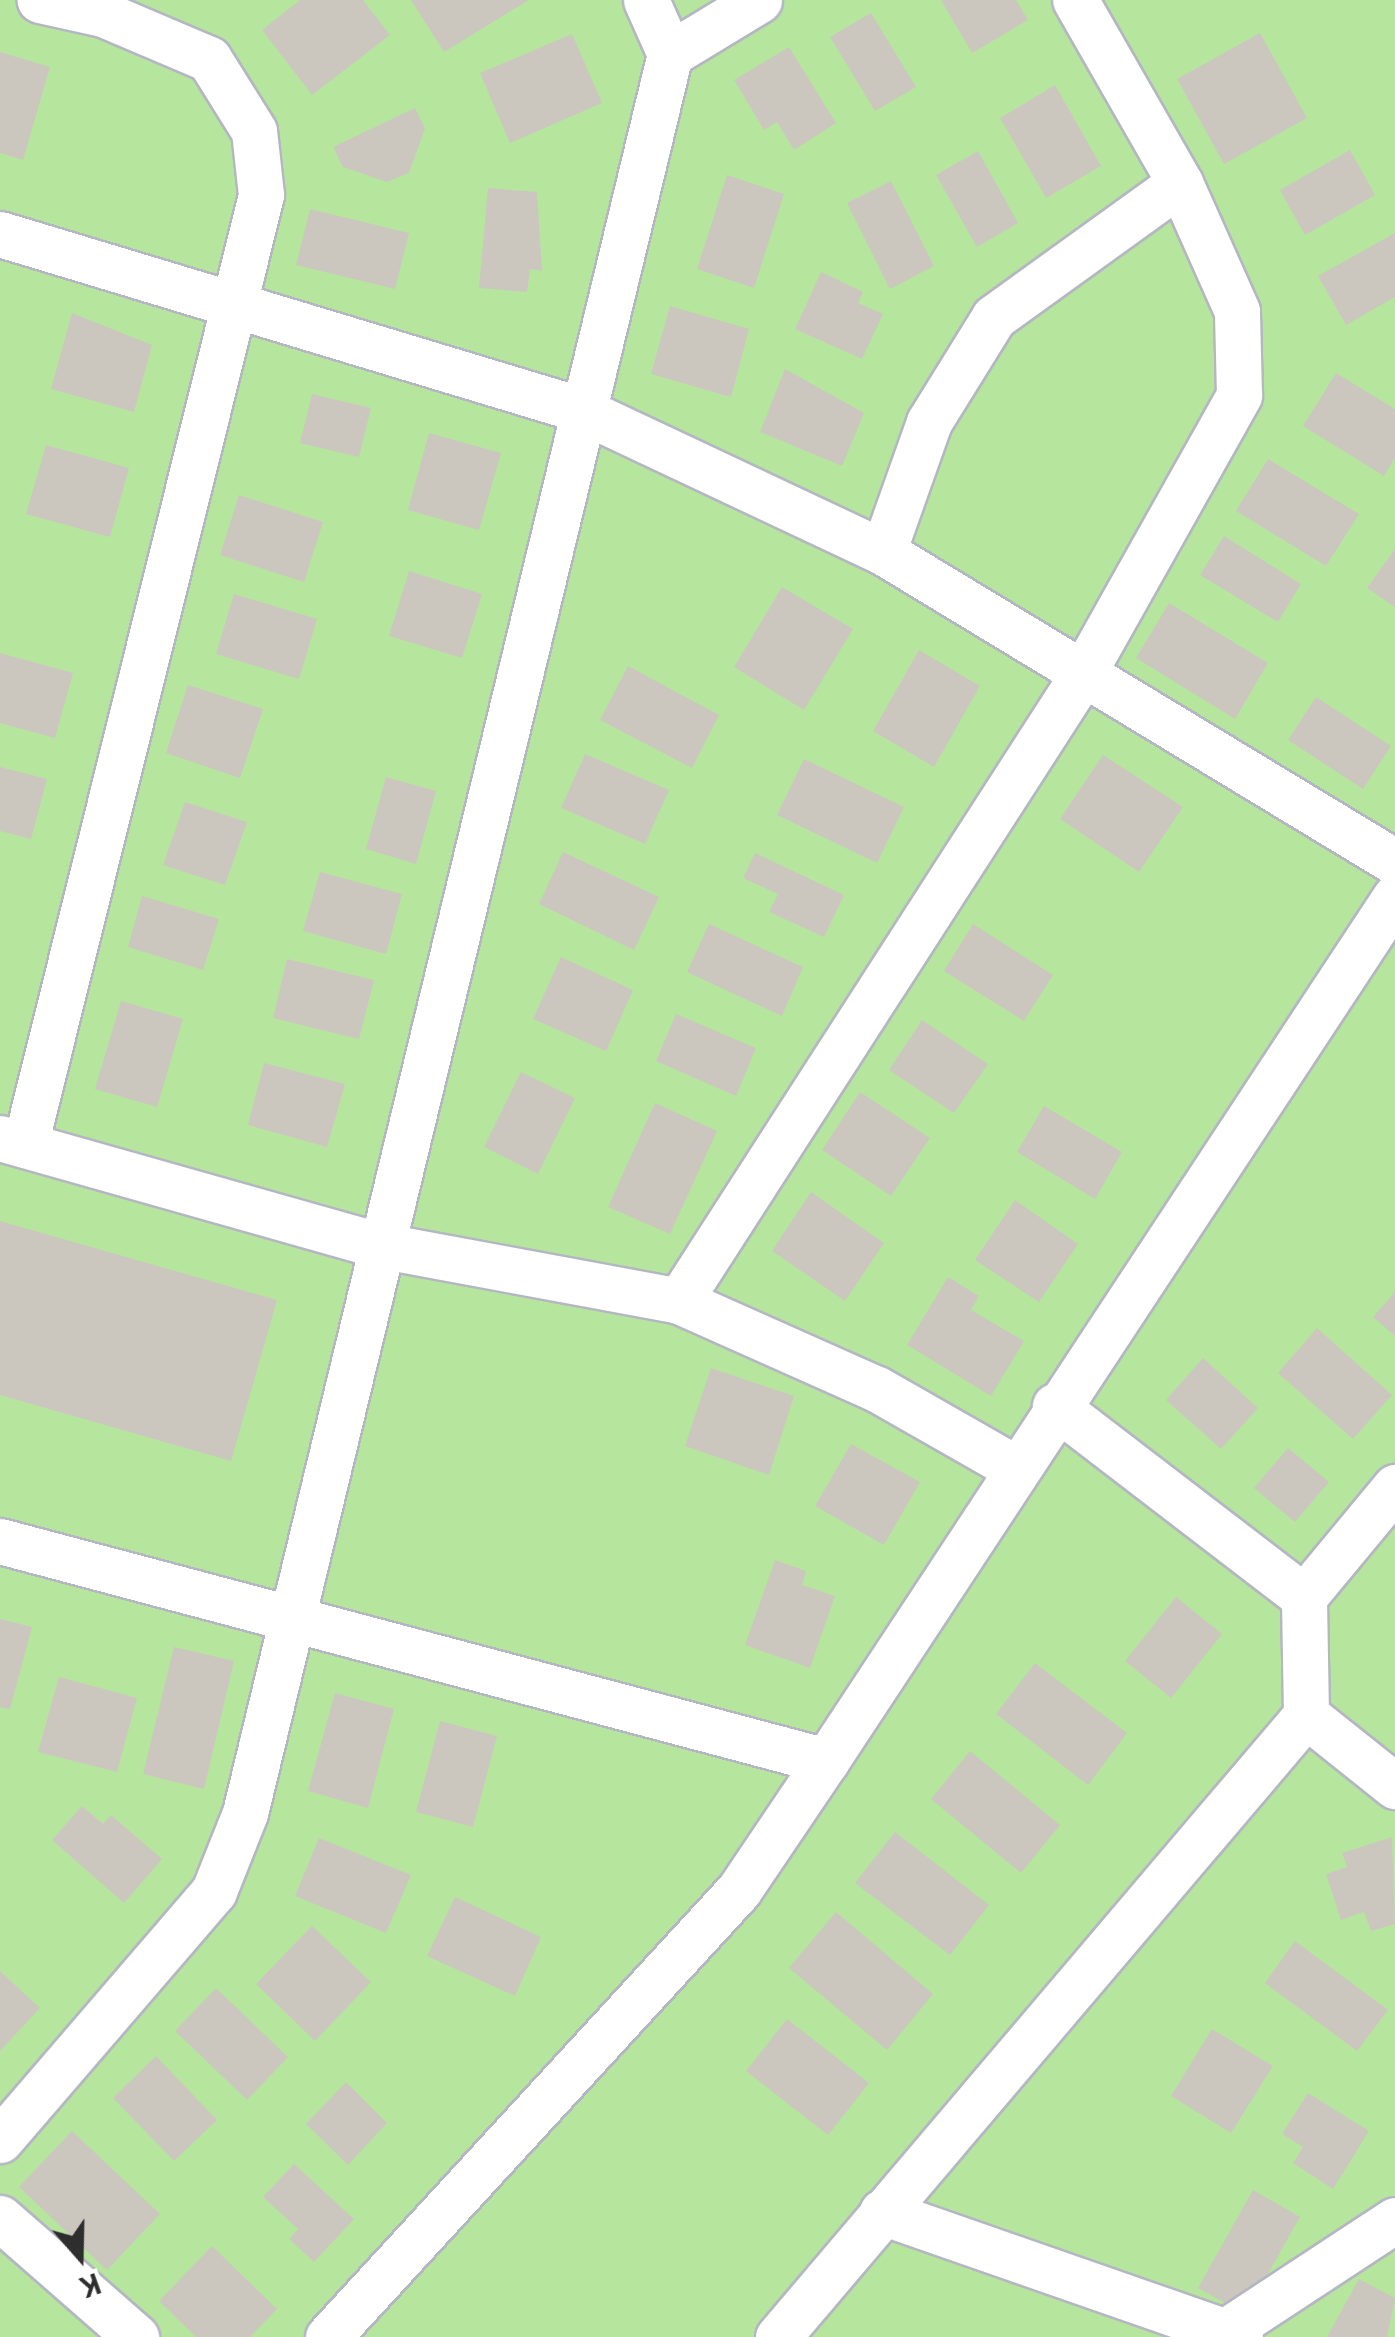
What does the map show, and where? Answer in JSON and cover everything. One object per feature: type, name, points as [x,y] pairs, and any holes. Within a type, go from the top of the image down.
[{"type":"street","points":[[40,0],[103,14],[209,59],[254,132],[261,195],[237,308],[13,1141],[378,1246],[679,1301],[877,1389],[1014,1467]]},
{"type":"street","points":[[0,2140],[214,1891],[297,1624],[378,1246],[579,409],[670,54],[646,0]]},
{"type":"street","points":[[670,54],[759,0]]},
{"type":"street","points":[[679,1301],[1080,677],[1239,395],[1236,312],[1180,183],[1075,0]]},
{"type":"street","points":[[883,552],[929,422],[994,317],[1180,183]]},
{"type":"street","points":[[0,234],[579,409],[883,552],[1080,677],[1395,862]]},
{"type":"street","points":[[328,2337],[739,1890],[1014,1467],[1395,897]]},
{"type":"street","points":[[1056,1406],[1304,1597]]},
{"type":"street","points":[[778,2337],[1306,1715],[1304,1597],[1395,1487]]},
{"type":"street","points":[[0,1541],[297,1624],[826,1761]]},
{"type":"street","points":[[1306,1715],[1395,1786]]},
{"type":"street","points":[[882,2212],[1233,2334],[1395,2220]]},
{"type":"street","points":[[0,2218],[136,2337]]},
{"type":"green space","points":[[0,0],[1395,0],[1395,2337],[0,2337]]},
{"type":"building","points":[[300,0],[363,0],[390,35],[312,95],[262,30]]},
{"type":"building","points":[[411,0],[529,0],[444,52]]},
{"type":"building","points":[[941,0],[1016,0],[1028,20],[972,53]]},
{"type":"building","points":[[871,13],[916,87],[875,111],[830,37]]},
{"type":"building","points":[[1260,33],[1307,118],[1224,164],[1177,79]]},
{"type":"building","points":[[572,34],[602,103],[510,143],[480,73]]},
{"type":"building","points":[[789,47],[836,123],[794,150],[777,122],[764,130],[734,80]]},
{"type":"building","points":[[0,52],[50,67],[23,160],[0,153]]},
{"type":"building","points":[[1055,85],[1101,166],[1046,198],[1000,118]]},
{"type":"building","points":[[415,108],[425,128],[409,173],[387,182],[343,167],[333,147]]},
{"type":"building","points":[[1350,150],[1375,195],[1305,235],[1280,190]]},
{"type":"building","points":[[978,151],[1018,223],[977,247],[936,175]]},
{"type":"building","points":[[727,175],[784,194],[754,288],[697,269]]},
{"type":"building","points":[[891,181],[934,266],[890,289],[847,203]]},
{"type":"building","points":[[488,188],[537,192],[542,271],[530,269],[527,292],[479,288]]},
{"type":"building","points":[[310,209],[409,233],[395,289],[296,265]]},
{"type":"building","points":[[1395,233],[1395,297],[1346,325],[1318,276]]},
{"type":"building","points":[[821,272],[863,292],[858,303],[883,314],[862,359],[795,329]]},
{"type":"building","points":[[670,306],[749,329],[731,397],[651,374]]},
{"type":"building","points":[[72,313],[152,345],[134,412],[51,389]]},
{"type":"building","points":[[785,369],[864,413],[842,466],[760,432]]},
{"type":"building","points":[[1336,373],[1395,409],[1395,458],[1384,476],[1303,426]]},
{"type":"building","points":[[312,394],[371,408],[359,457],[300,443]]},
{"type":"building","points":[[429,433],[501,453],[479,530],[408,510]]},
{"type":"building","points":[[46,445],[129,468],[110,537],[26,514]]},
{"type":"building","points":[[1268,459],[1359,514],[1326,566],[1236,511]]},
{"type":"building","points":[[239,495],[323,522],[304,582],[220,555]]},
{"type":"building","points":[[1224,536],[1301,584],[1278,622],[1200,575]]},
{"type":"building","points":[[1395,549],[1395,607],[1367,588]]},
{"type":"building","points":[[409,571],[482,594],[462,658],[389,636]]},
{"type":"building","points":[[782,587],[853,629],[804,710],[734,667]]},
{"type":"building","points":[[234,594],[317,619],[299,679],[216,654]]},
{"type":"building","points":[[1169,603],[1268,663],[1235,719],[1136,658]]},
{"type":"building","points":[[919,650],[980,686],[934,767],[873,731]]},
{"type":"building","points":[[0,653],[73,673],[55,738],[0,723]]},
{"type":"building","points":[[628,666],[719,715],[692,768],[600,720]]},
{"type":"building","points":[[188,685],[263,709],[240,778],[166,753]]},
{"type":"building","points":[[1316,697],[1391,746],[1363,789],[1288,740]]},
{"type":"building","points":[[585,754],[669,790],[645,844],[561,808]]},
{"type":"building","points":[[1103,755],[1183,807],[1139,872],[1060,819]]},
{"type":"building","points":[[804,759],[904,807],[877,863],[777,815]]},
{"type":"building","points":[[0,767],[47,779],[31,839],[0,831]]},
{"type":"building","points":[[386,777],[436,791],[416,864],[366,849]]},
{"type":"building","points":[[185,802],[247,822],[225,885],[163,865]]},
{"type":"building","points":[[563,852],[659,897],[634,950],[539,904]]},
{"type":"building","points":[[755,853],[844,895],[824,937],[769,912],[778,894],[743,878]]},
{"type":"building","points":[[320,872],[402,894],[386,954],[303,931]]},
{"type":"building","points":[[142,896],[219,919],[203,970],[128,947]]},
{"type":"building","points":[[709,924],[803,967],[782,1016],[687,972]]},
{"type":"building","points":[[973,924],[1053,975],[1024,1021],[944,971]]},
{"type":"building","points":[[561,957],[633,990],[606,1051],[533,1019]]},
{"type":"building","points":[[287,959],[374,980],[359,1039],[273,1018]]},
{"type":"building","points":[[121,1001],[183,1019],[157,1107],[95,1089]]},
{"type":"building","points":[[676,1014],[756,1048],[736,1096],[656,1061]]},
{"type":"building","points":[[922,1020],[988,1064],[954,1113],[889,1070]]},
{"type":"building","points":[[264,1063],[345,1084],[327,1147],[248,1125]]},
{"type":"building","points":[[521,1072],[575,1098],[538,1174],[484,1147]]},
{"type":"building","points":[[860,1092],[930,1138],[891,1196],[822,1150]]},
{"type":"building","points":[[655,1103],[717,1131],[670,1234],[608,1207]]},
{"type":"building","points":[[1044,1106],[1122,1152],[1095,1199],[1017,1152]]},
{"type":"building","points":[[811,1192],[884,1243],[845,1301],[772,1251]]},
{"type":"building","points":[[1015,1200],[1078,1244],[1039,1302],[975,1260]]},
{"type":"building","points":[[0,1221],[277,1300],[231,1461],[0,1395]]},
{"type":"building","points":[[948,1277],[979,1296],[971,1310],[1024,1341],[991,1396],[907,1345]]},
{"type":"building","points":[[1395,1292],[1395,1336],[1373,1317]]},
{"type":"building","points":[[1317,1328],[1392,1395],[1353,1439],[1278,1373]]},
{"type":"building","points":[[1203,1358],[1258,1408],[1221,1449],[1166,1400]]},
{"type":"building","points":[[711,1368],[794,1396],[769,1475],[685,1446]]},
{"type":"building","points":[[851,1444],[920,1482],[884,1545],[815,1506]]},
{"type":"building","points":[[1288,1448],[1329,1482],[1295,1522],[1254,1488]]},
{"type":"building","points":[[775,1560],[806,1571],[802,1585],[835,1596],[810,1668],[745,1645]]},
{"type":"building","points":[[1176,1597],[1222,1634],[1171,1698],[1125,1661]]},
{"type":"building","points":[[0,1619],[32,1627],[10,1709],[0,1707]]},
{"type":"building","points":[[174,1647],[234,1661],[204,1789],[143,1774]]},
{"type":"building","points":[[1035,1663],[1127,1733],[1088,1785],[996,1714]]},
{"type":"building","points":[[59,1677],[137,1698],[117,1772],[38,1752]]},
{"type":"building","points":[[335,1693],[394,1709],[368,1808],[308,1791]]},
{"type":"building","points":[[440,1721],[497,1736],[473,1827],[416,1812]]},
{"type":"building","points":[[970,1751],[1060,1825],[1021,1873],[931,1799]]},
{"type":"building","points":[[82,1806],[103,1824],[111,1815],[162,1859],[124,1903],[52,1840]]},
{"type":"building","points":[[895,1832],[989,1905],[950,1955],[855,1883]]},
{"type":"building","points":[[1392,1837],[1395,1924],[1371,1931],[1364,1912],[1341,1920],[1326,1874],[1347,1867],[1342,1853]]},
{"type":"building","points":[[319,1838],[411,1875],[386,1933],[295,1896]]},
{"type":"building","points":[[455,1897],[541,1937],[515,1996],[427,1956]]},
{"type":"building","points":[[836,1912],[933,1994],[887,2050],[789,1968]]},
{"type":"building","points":[[312,1926],[371,1982],[315,2041],[256,1984]]},
{"type":"building","points":[[1295,1941],[1388,2010],[1357,2051],[1265,1983]]},
{"type":"building","points":[[0,1971],[40,2008],[0,2051]]},
{"type":"building","points":[[216,1988],[288,2057],[247,2100],[175,2031]]},
{"type":"building","points":[[787,2019],[869,2083],[828,2135],[746,2071]]},
{"type":"building","points":[[1212,2029],[1273,2066],[1231,2133],[1171,2096]]},
{"type":"building","points":[[156,2056],[217,2120],[174,2161],[113,2098]]},
{"type":"building","points":[[346,2082],[387,2123],[348,2165],[306,2124]]},
{"type":"building","points":[[1308,2093],[1369,2131],[1333,2189],[1293,2163],[1303,2147],[1282,2134]]},
{"type":"building","points":[[72,2131],[160,2214],[107,2270],[19,2187]]},
{"type":"building","points":[[294,2164],[354,2219],[314,2262],[289,2239],[298,2229],[263,2197]]},
{"type":"building","points":[[1253,2190],[1300,2217],[1245,2314],[1198,2288]]},
{"type":"building","points":[[212,2246],[277,2309],[250,2337],[196,2337],[159,2301]]},
{"type":"building","points":[[1359,2279],[1395,2298],[1387,2337],[1327,2337]]}]
